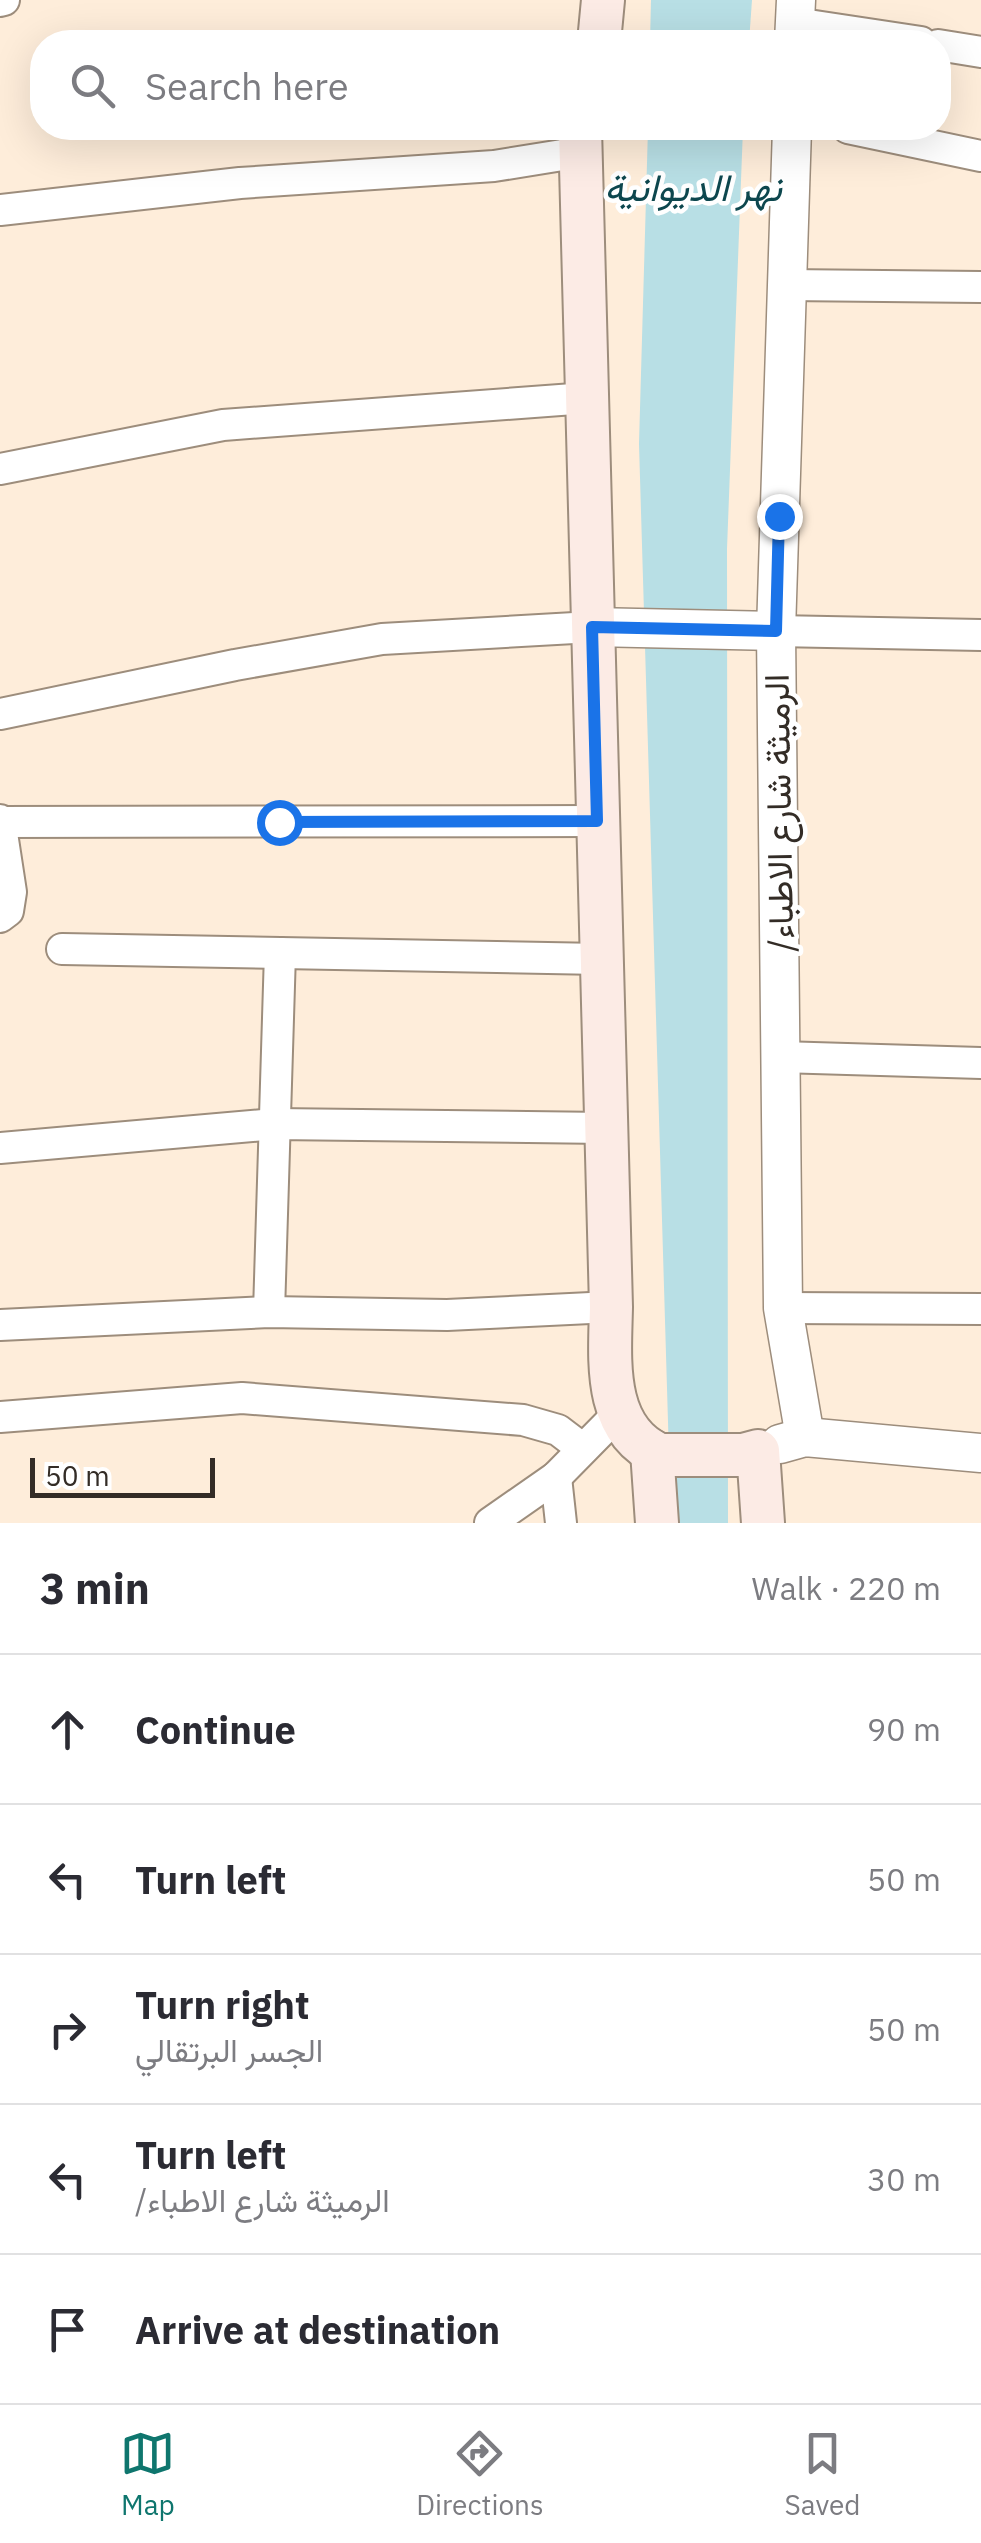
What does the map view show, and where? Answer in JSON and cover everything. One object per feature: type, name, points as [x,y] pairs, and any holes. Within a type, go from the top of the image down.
[{"type":"main road","points":[[576,0],[577,30]]},
{"type":"main road","points":[[600,30],[603,0]]},
{"type":"main road","points":[[584,140],[587,398],[613,627],[597,821],[610,1378],[618,1414],[656,1453],[655,1521]]},
{"type":"main road","points":[[656,1453],[751,1453],[763,1523]]},
{"type":"street","points":[[795,22],[845,30]]},
{"type":"street","points":[[951,47],[981,52]]},
{"type":"street","points":[[0,210],[240,183],[494,166],[572,140]]},
{"type":"street","name":"/الرميثة شارع الاطباء","points":[[792,140],[776,631],[780,1057],[783,1308],[805,1436]]},
{"type":"street","points":[[905,140],[981,156]]},
{"type":"street","points":[[786,285],[981,287]]},
{"type":"street","points":[[0,469],[223,425],[587,398]]},
{"type":"street","points":[[0,714],[382,639],[613,627],[981,634]]},
{"type":"street","points":[[0,917],[8,911],[12,892],[0,821],[597,821]]},
{"type":"street","points":[[62,949],[601,959]]},
{"type":"street","points":[[269,1312],[280,953]]},
{"type":"street","points":[[780,1057],[981,1063]]},
{"type":"street","points":[[0,1148],[275,1124],[606,1128]]},
{"type":"street","points":[[0,1294],[4,1325],[269,1312],[448,1314],[611,1307]]},
{"type":"street","points":[[783,1308],[981,1309]]},
{"type":"street","points":[[0,1416],[242,1398],[523,1420],[558,1430],[584,1449]]},
{"type":"street","points":[[490,1523],[556,1477],[618,1414]]},
{"type":"street","points":[[751,1453],[805,1436],[981,1453]]},
{"type":"street","points":[[556,1477],[561,1523]]},
{"type":"water","points":[[651,0],[752,0],[750,30],[650,30]]},
{"type":"water","name":"نهر الديوانية","points":[[648,140],[743,140],[727,549],[728,1523],[671,1523],[639,444]]},
{"type":"route","points":[[279,822],[597,821],[592,627],[776,631],[779,516]]}]
